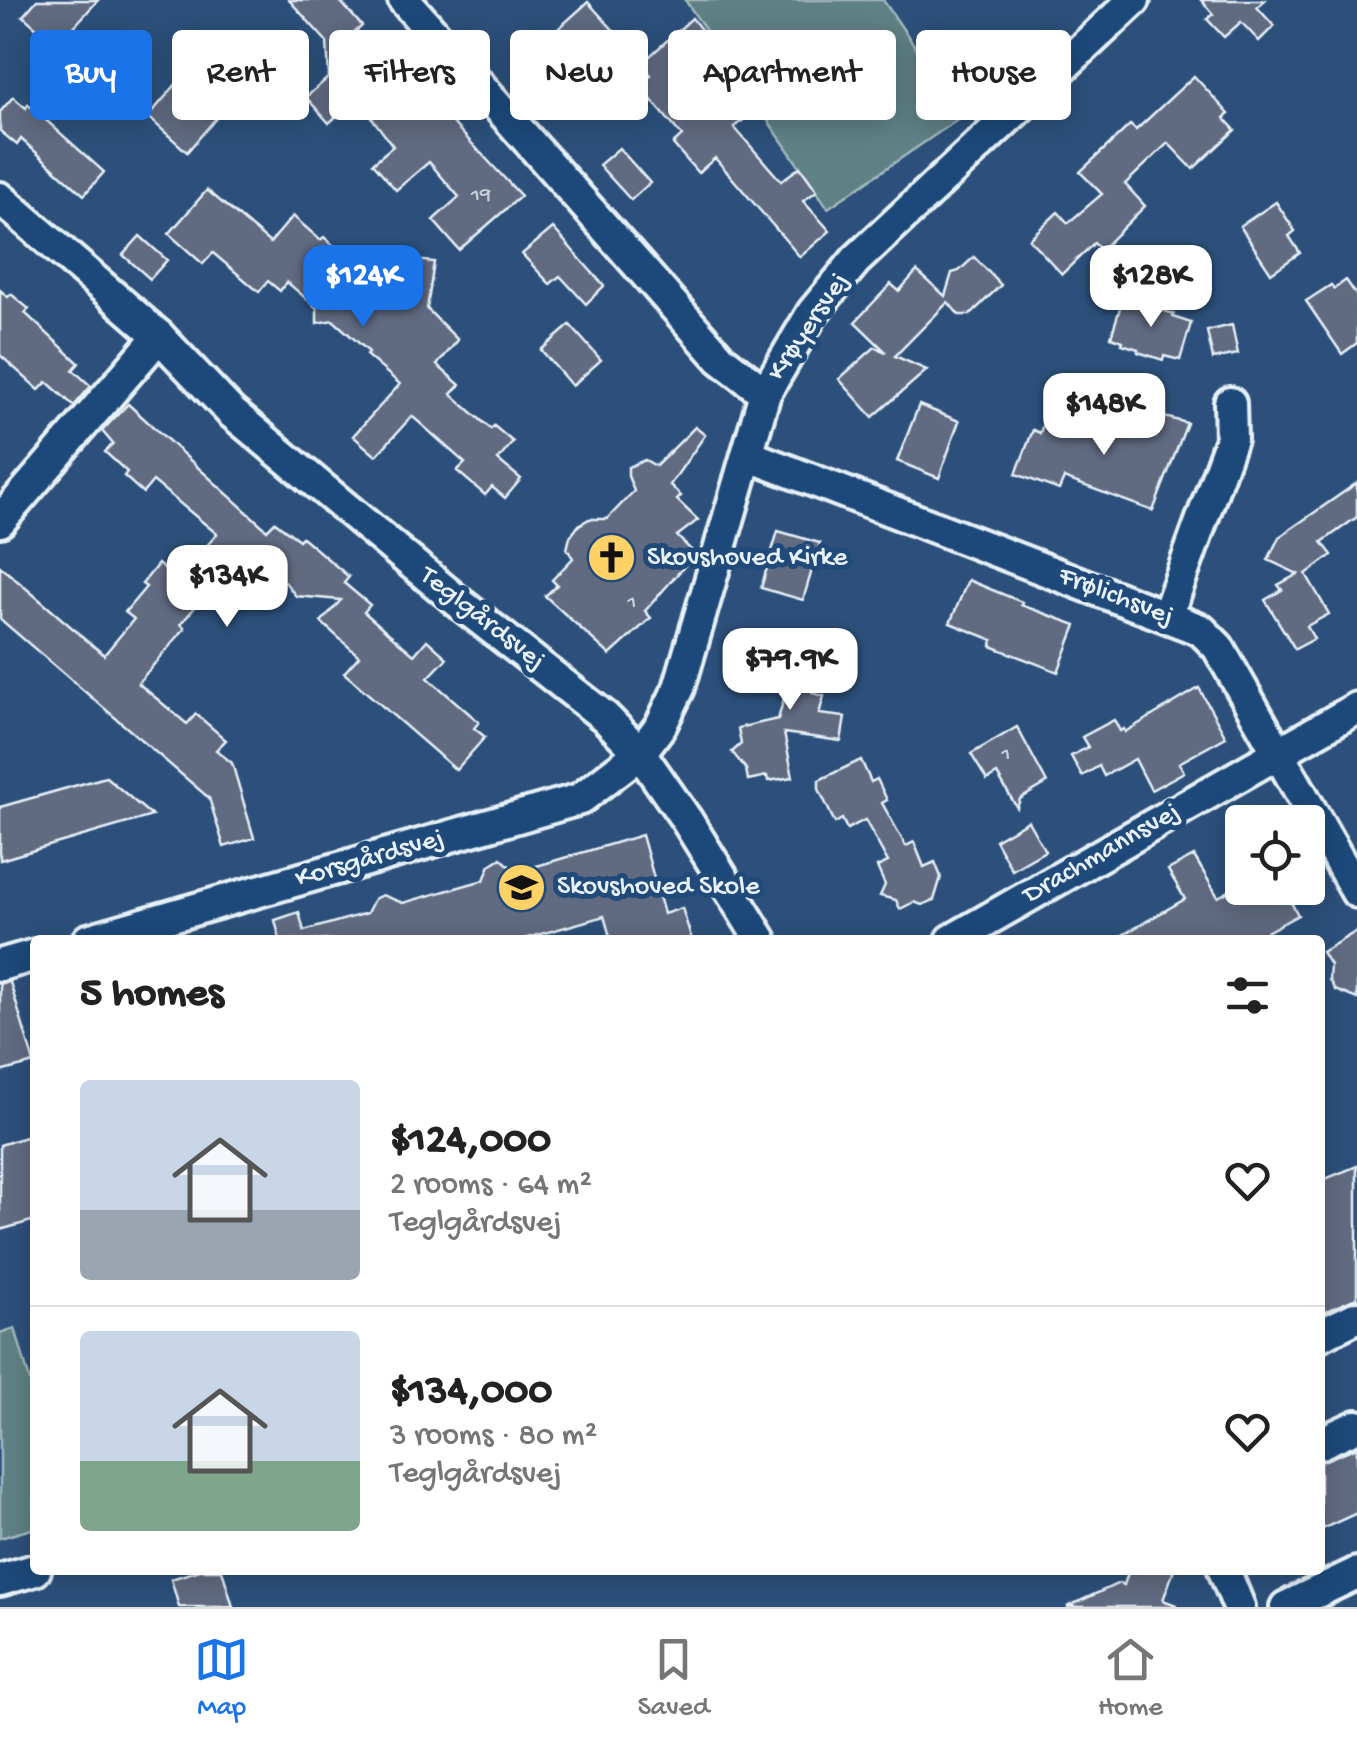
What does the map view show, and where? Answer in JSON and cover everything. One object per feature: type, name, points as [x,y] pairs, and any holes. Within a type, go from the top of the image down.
[{"type":"street","points":[[404,0],[721,359],[765,393]]},
{"type":"street","name":"Krøyersvej","points":[[640,753],[661,725],[679,688],[765,393],[813,312],[856,260],[1134,0]]},
{"type":"street","name":"Teglgårdsvej","points":[[0,198],[159,336],[231,412],[462,605],[605,717],[640,753],[758,935]]},
{"type":"street","points":[[0,521],[159,336]]},
{"type":"street","points":[[1167,616],[1231,439],[1230,403]]},
{"type":"street","name":"Frølichsvej","points":[[746,454],[1200,630],[1218,647],[1357,892]]},
{"type":"street","name":"Drachmannsvej","points":[[961,935],[1357,708]]},
{"type":"street","name":"Korsgårdsvej","points":[[105,935],[580,798],[640,753]]},
{"type":"street","points":[[0,965],[30,956]]},
{"type":"street","points":[[1325,1332],[1357,1316]]},
{"type":"street","points":[[1325,1441],[1357,1426]]},
{"type":"street","points":[[0,1580],[30,1571]]},
{"type":"street","points":[[1286,1607],[1357,1573]]},
{"type":"street","points":[[1226,1575],[1239,1607]]},
{"type":"green space","points":[[685,0],[883,0],[916,48],[916,120],[957,120],[828,208],[768,120],[896,120],[896,30],[706,30]]},
{"type":"green space","points":[[15,1328],[30,1381],[30,1529],[0,1538],[0,1333]]},
{"type":"building","points":[[37,0],[98,0],[71,30],[39,30],[23,16]]},
{"type":"building","points":[[289,0],[339,0],[362,26],[358,30],[329,30],[329,77],[327,42]]},
{"type":"building","points":[[1201,0],[1265,0],[1257,7],[1274,26],[1259,41],[1241,22],[1224,37],[1207,19],[1213,14]]},
{"type":"building","points":[[588,2],[613,30],[557,30]]},
{"type":"building","points":[[692,18],[701,30],[679,30]]},
{"type":"building","points":[[668,40],[668,119],[648,96],[648,58]]},
{"type":"building","points":[[1194,76],[1229,114],[1224,118],[1235,130],[1193,169],[1168,143],[1125,184],[1145,206],[1101,250],[1094,243],[1062,274],[1029,239],[1058,212],[1068,223],[1102,194],[1080,172],[1130,125],[1136,130]]},
{"type":"building","points":[[329,77],[329,120],[332,120],[329,123],[309,100],[309,94]]},
{"type":"building","points":[[172,89],[172,120],[215,120],[187,152],[151,120],[152,112]]},
{"type":"building","points":[[13,97],[26,108],[28,104],[30,120],[46,120],[104,172],[84,195],[21,139],[17,145],[0,131],[0,112]]},
{"type":"building","points":[[374,120],[450,120],[521,196],[459,250],[433,220],[459,197],[429,162],[396,190],[373,163],[393,146]]},
{"type":"building","points":[[669,120],[743,120],[734,127],[781,181],[800,167],[817,191],[803,201],[830,231],[800,257],[715,158],[698,173],[673,144],[682,136]]},
{"type":"building","points":[[619,148],[650,183],[631,200],[599,165]]},
{"type":"building","points":[[207,190],[270,243],[293,216],[320,240],[324,237],[387,293],[415,260],[434,262],[427,309],[458,340],[437,365],[460,385],[451,394],[491,429],[494,426],[513,442],[498,460],[521,479],[505,498],[492,487],[485,495],[457,471],[465,463],[412,416],[376,456],[353,436],[400,384],[333,320],[317,323],[317,308],[287,282],[280,291],[268,281],[259,292],[213,253],[203,264],[169,234]]},
{"type":"building","points":[[1276,202],[1295,231],[1289,236],[1300,253],[1271,273],[1240,226]]},
{"type":"building","points":[[553,228],[604,286],[586,304],[560,276],[550,284],[522,254]]},
{"type":"building","points":[[140,236],[167,260],[150,279],[123,255]]},
{"type":"building","points":[[974,257],[1001,285],[970,315],[959,315],[948,302],[895,356],[927,370],[873,417],[839,379],[875,347],[886,352],[855,322],[891,284],[899,291],[917,271],[945,296],[952,273]]},
{"type":"building","points":[[1346,280],[1357,296],[1357,343],[1342,354],[1306,301]]},
{"type":"building","points":[[0,290],[29,309],[25,313],[79,363],[73,370],[91,386],[74,406],[47,382],[39,390],[0,355]]},
{"type":"building","points":[[1123,298],[1191,323],[1180,360],[1164,356],[1163,360],[1138,352],[1111,337]]},
{"type":"building","points":[[570,325],[601,360],[572,386],[541,350]]},
{"type":"building","points":[[1232,325],[1238,354],[1213,359],[1207,331]]},
{"type":"building","points":[[128,404],[267,530],[275,522],[299,540],[302,537],[349,577],[344,583],[370,605],[364,612],[414,655],[427,640],[447,658],[428,678],[479,722],[474,728],[485,737],[456,770],[344,673],[359,656],[321,622],[341,600],[296,596],[285,582],[277,582],[252,561],[243,572],[237,567],[226,580],[221,576],[181,624],[185,628],[138,683],[187,724],[196,714],[226,740],[216,750],[232,763],[254,838],[224,847],[209,798],[0,619],[0,566],[104,655],[134,619],[125,612],[146,587],[142,584],[158,564],[177,580],[217,534],[153,481],[143,493],[105,452],[113,444],[102,431]]},
{"type":"building","points":[[919,405],[959,421],[939,478],[897,461]]},
{"type":"building","points":[[1046,416],[1101,430],[1105,420],[1118,425],[1119,422],[1156,436],[1161,416],[1187,423],[1153,511],[1064,478],[1059,490],[1016,474],[1033,430],[1040,433]]},
{"type":"building","name":"Skovshoved Kirke","points":[[695,427],[705,435],[670,485],[681,496],[677,500],[698,520],[677,536],[695,554],[645,611],[651,618],[610,655],[545,596],[557,585],[552,580],[573,558],[567,549],[579,525],[589,519],[607,519],[634,491],[628,467],[645,460],[656,466]]},
{"type":"building","points":[[1357,483],[1357,517],[1322,542],[1332,555],[1306,574],[1329,614],[1307,626],[1314,639],[1295,649],[1265,600],[1282,590],[1278,585],[1298,574],[1268,560],[1279,537]]},
{"type":"building","points":[[778,531],[820,543],[803,600],[761,588]]},
{"type":"building","points":[[968,580],[1076,625],[1058,672],[991,646],[993,640],[950,623]]},
{"type":"building","points":[[789,629],[828,640],[812,693],[824,696],[819,714],[845,717],[841,741],[784,733],[793,777],[748,780],[746,769],[732,752],[741,744],[738,728],[778,719],[790,677],[781,674],[786,655],[781,653]]},
{"type":"building","points":[[1199,688],[1226,737],[1179,763],[1184,772],[1151,790],[1135,759],[1104,776],[1099,766],[1082,776],[1071,756],[1088,747],[1082,737],[1114,720],[1120,731],[1125,732]]},
{"type":"building","points":[[1017,727],[1047,783],[1020,799],[1017,808],[997,774],[987,780],[971,754]]},
{"type":"building","points":[[861,760],[871,782],[877,779],[887,800],[882,803],[906,846],[914,842],[924,867],[935,862],[941,877],[934,900],[922,905],[914,902],[900,909],[896,900],[880,896],[885,885],[877,867],[888,862],[865,820],[847,829],[842,819],[835,823],[819,789],[819,780]]},
{"type":"building","points":[[106,777],[152,816],[0,860],[0,807]]},
{"type":"building","points":[[1028,821],[1045,851],[1012,870],[995,840]]},
{"type":"building","name":"Skovshoved Skole","points":[[642,835],[664,914],[682,908],[690,935],[610,935],[604,916],[538,935],[279,935],[275,920],[299,912],[304,931],[367,913],[374,899],[382,895],[403,903],[484,880],[490,865],[501,858],[516,872]]},
{"type":"building","points":[[1194,856],[1218,897],[1225,893],[1225,905],[1292,905],[1298,915],[1261,935],[1123,935],[1185,899],[1168,870]]},
{"type":"building","points":[[1357,931],[1357,999],[1335,990],[1329,980],[1325,950]]},
{"type":"building","points":[[10,982],[30,1050],[30,1064],[0,1072],[0,983]]},
{"type":"building","points":[[30,1136],[30,1221],[0,1230],[0,1145]]},
{"type":"building","points":[[1357,1166],[1357,1298],[1325,1312],[1325,1179]]},
{"type":"building","points":[[1357,1447],[1357,1513],[1325,1528],[1325,1460]]},
{"type":"building","points":[[184,1575],[223,1575],[233,1607],[179,1607],[171,1579]]},
{"type":"building","points":[[1127,1575],[1172,1575],[1163,1600],[1176,1605],[1067,1607],[1119,1583],[1124,1585]]},
{"type":"place","name":"Skovshoved Kirke","points":[[612,558]]},
{"type":"place","name":"Skovshoved Skole","points":[[522,887]]}]
